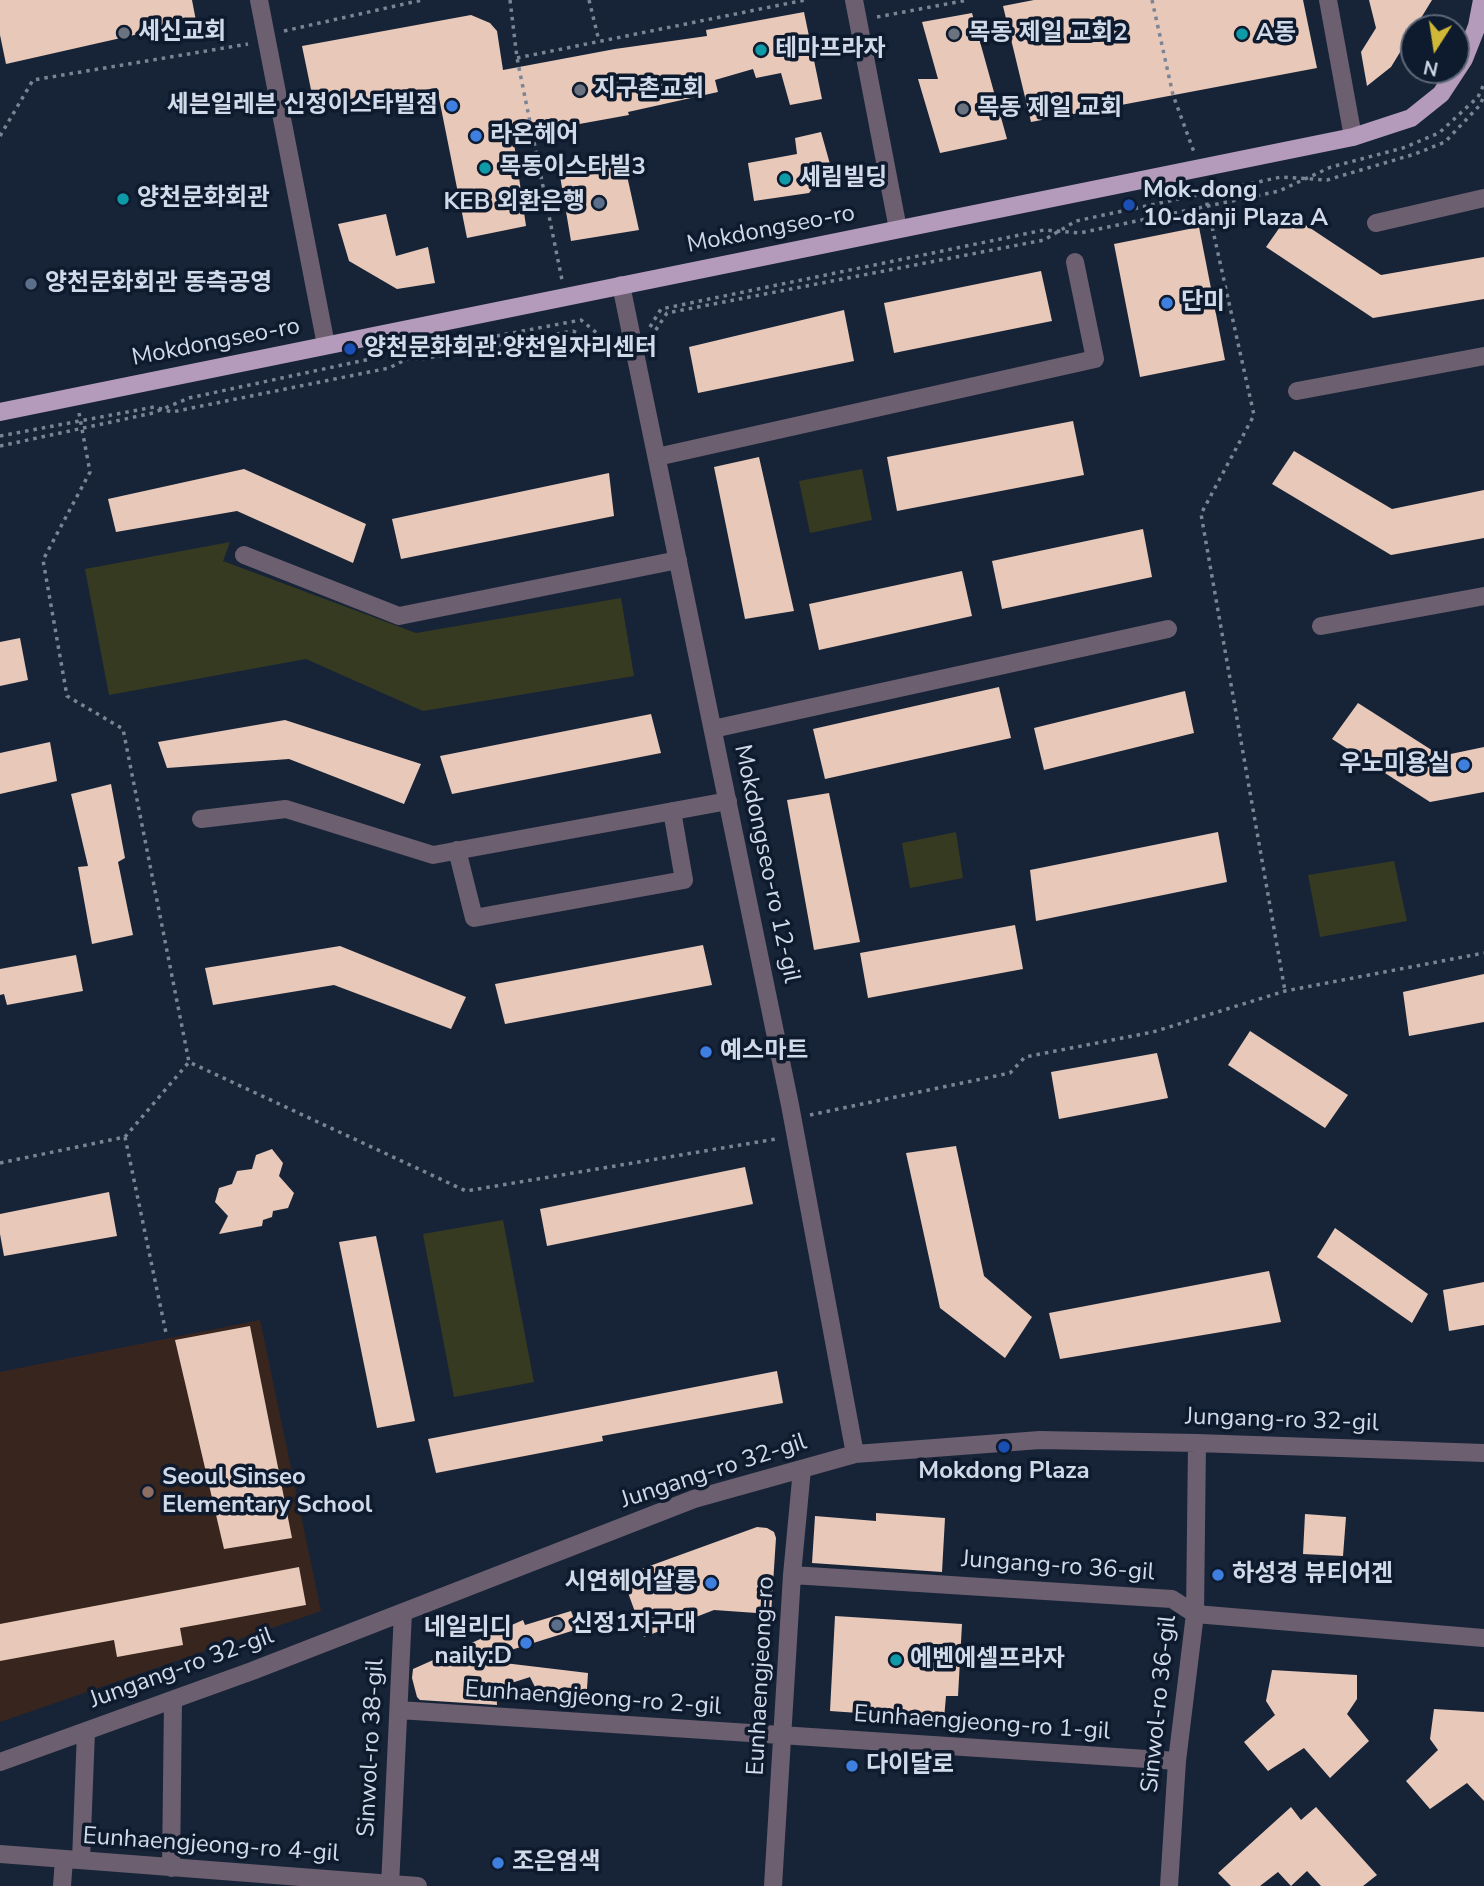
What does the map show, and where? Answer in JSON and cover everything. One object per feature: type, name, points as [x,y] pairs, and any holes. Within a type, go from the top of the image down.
[{"type":"main road","name":"Mokdongseo-ro","points":[[0,412],[1353,137],[1411,118],[1441,93],[1464,59],[1477,26],[1482,0]]},
{"type":"street","points":[[259,0],[326,345]]},
{"type":"street","points":[[854,0],[898,229]]},
{"type":"street","points":[[1328,0],[1353,137]]},
{"type":"street","points":[[1376,223],[1484,198]]},
{"type":"street","points":[[657,457],[1095,359],[1075,262]]},
{"type":"street","name":"Mokdongseo-ro 12-gil","points":[[621,285],[641,340],[637,361],[794,1127],[855,1454]]},
{"type":"street","points":[[1297,391],[1484,356]]},
{"type":"street","points":[[244,555],[399,616],[678,560]]},
{"type":"street","points":[[1321,626],[1484,596]]},
{"type":"street","points":[[713,729],[1168,629]]},
{"type":"street","points":[[201,819],[286,809],[433,855],[728,801]]},
{"type":"street","points":[[457,850],[474,918],[671,883],[684,880],[672,811]]},
{"type":"street","name":"Jungang-ro 32-gil","points":[[0,1762],[173,1700],[694,1499],[855,1454],[1040,1440],[1484,1453]]},
{"type":"street","name":"Sinwol-ro 36-gil","points":[[1169,1886],[1177,1761],[1195,1614],[1197,1443]]},
{"type":"street","name":"Eunhaengjeong-ro","points":[[773,1886],[792,1575],[802,1469]]},
{"type":"street","name":"Jungang-ro 36-gil","points":[[792,1575],[1172,1599],[1195,1614],[1484,1638]]},
{"type":"street","name":"Sinwol-ro 38-gil","points":[[391,1885],[403,1612]]},
{"type":"street","points":[[171,1868],[173,1700]]},
{"type":"street","name":"Eunhaengjeong-ro 2-gil","points":[[399,1710],[783,1736]]},
{"type":"street","points":[[62,1886],[72,1860],[86,1731]]},
{"type":"street","name":"Eunhaengjeong-ro 1-gil","points":[[783,1736],[1177,1761]]},
{"type":"street","name":"Eunhaengjeong-ro 4-gil","points":[[0,1854],[418,1886]]},
{"type":"path","points":[[0,136],[33,80],[267,41],[285,30],[422,0]]},
{"type":"path","points":[[510,0],[517,58],[566,297]]},
{"type":"path","points":[[589,0],[598,41]]},
{"type":"path","points":[[517,58],[805,0]]},
{"type":"path","points":[[858,21],[968,0]]},
{"type":"path","points":[[1152,0],[1173,95],[1199,168],[1254,415],[1201,514],[1286,991]]},
{"type":"path","points":[[641,340],[661,309],[1044,230],[1080,233],[1279,191],[1331,167],[1403,148],[1439,134],[1478,97],[1484,84]]},
{"type":"path","points":[[0,436],[154,407],[172,412],[389,368],[426,349],[581,320],[615,347],[641,340],[667,313],[1044,240],[1076,221],[1281,177],[1328,180],[1415,154],[1445,142],[1480,105],[1484,96]]},
{"type":"path","points":[[0,446],[153,413],[189,398],[384,356],[422,359],[573,331],[611,348],[618,364],[637,361]]},
{"type":"path","points":[[76,396],[90,472],[43,560],[67,696],[123,729],[189,1062]]},
{"type":"path","points":[[189,1062],[466,1191],[794,1127],[1010,1073],[1025,1057],[1153,1032],[1286,991],[1484,953]]},
{"type":"path","points":[[0,1163],[125,1138],[189,1062]]},
{"type":"path","points":[[125,1138],[166,1333]]},
{"type":"shaded area","name":"Seoul Sinseo Elementary School","points":[[260,1320],[321,1611],[0,1722],[0,1372]]},
{"type":"green space","points":[[862,469],[872,520],[810,533],[799,481]]},
{"type":"green space","points":[[230,542],[223,561],[416,633],[621,598],[634,676],[423,711],[306,659],[109,695],[85,569]]},
{"type":"green space","points":[[956,832],[963,878],[910,888],[902,843]]},
{"type":"green space","points":[[1394,861],[1407,921],[1320,937],[1308,875]]},
{"type":"green space","points":[[503,1220],[534,1382],[454,1397],[423,1234]]},
{"type":"building","points":[[0,0],[192,0],[196,21],[6,64],[0,35]]},
{"type":"building","points":[[1034,0],[1303,0],[1317,68],[1031,122],[1003,6]]},
{"type":"building","points":[[1369,0],[1432,0],[1423,14],[1400,14],[1400,52],[1391,67],[1367,86],[1361,52],[1376,28]]},
{"type":"building","points":[[804,12],[822,99],[790,105],[781,73],[756,78],[753,69],[715,80],[718,92],[628,112],[629,115],[513,136],[526,226],[467,238],[437,88],[315,109],[302,46],[471,15],[490,23],[497,31],[503,70],[615,49],[707,36],[706,30]]},
{"type":"building","points":[[972,13],[1007,139],[940,153],[918,79],[938,79],[922,22]]},
{"type":"building","name":"세림빌딩","points":[[821,132],[830,164],[809,193],[754,201],[748,163],[797,154],[795,138]]},
{"type":"building","name":"KEB 외환은행","points":[[624,162],[639,230],[571,241],[560,176]]},
{"type":"building","points":[[386,214],[396,256],[428,247],[435,283],[397,289],[349,261],[338,224]]},
{"type":"building","points":[[1289,214],[1381,275],[1484,257],[1484,299],[1373,318],[1266,247]]},
{"type":"building","points":[[1199,227],[1225,360],[1140,377],[1114,244]]},
{"type":"building","points":[[1041,271],[1052,321],[894,353],[884,303]]},
{"type":"building","points":[[844,310],[854,361],[698,393],[689,347]]},
{"type":"building","points":[[1073,421],[1084,475],[897,511],[887,457]]},
{"type":"building","points":[[1294,451],[1392,509],[1484,490],[1484,538],[1391,555],[1272,484]]},
{"type":"building","points":[[759,457],[794,611],[745,619],[714,467]]},
{"type":"building","points":[[244,469],[366,524],[353,563],[237,511],[116,532],[108,499]]},
{"type":"building","points":[[609,473],[614,516],[401,559],[392,519]]},
{"type":"building","points":[[1143,529],[1152,577],[1002,609],[992,561]]},
{"type":"building","points":[[962,571],[972,616],[819,650],[809,604]]},
{"type":"building","points":[[20,638],[28,680],[0,686],[0,642]]},
{"type":"building","points":[[999,687],[1011,738],[825,779],[813,729]]},
{"type":"building","points":[[1185,691],[1194,733],[1044,770],[1034,728]]},
{"type":"building","points":[[1358,703],[1441,756],[1484,747],[1484,792],[1430,802],[1332,739]]},
{"type":"building","points":[[651,714],[661,753],[452,794],[440,756]]},
{"type":"building","points":[[285,720],[421,764],[404,804],[289,759],[167,768],[158,742]]},
{"type":"building","points":[[50,742],[57,781],[0,794],[0,753]]},
{"type":"building","points":[[111,784],[125,858],[118,862],[133,935],[92,944],[78,867],[88,866],[71,794]]},
{"type":"building","points":[[829,793],[860,942],[814,950],[787,800]]},
{"type":"building","points":[[1218,832],[1227,882],[1036,921],[1030,870]]},
{"type":"building","points":[[1015,925],[1023,969],[868,998],[860,953]]},
{"type":"building","points":[[703,945],[712,985],[505,1024],[495,984]]},
{"type":"building","points":[[340,946],[466,997],[451,1029],[334,985],[213,1005],[205,968]]},
{"type":"building","points":[[76,955],[83,991],[7,1005],[4,994],[0,995],[0,969]]},
{"type":"building","points":[[1484,974],[1484,1022],[1409,1036],[1403,992]]},
{"type":"building","points":[[1250,1031],[1348,1095],[1325,1128],[1228,1065]]},
{"type":"building","points":[[1157,1053],[1168,1098],[1059,1119],[1051,1072]]},
{"type":"building","points":[[956,1146],[984,1276],[1032,1317],[1005,1358],[940,1308],[906,1153]]},
{"type":"building","points":[[272,1149],[283,1163],[279,1176],[294,1193],[288,1208],[273,1211],[272,1217],[263,1220],[262,1226],[219,1234],[228,1216],[215,1202],[219,1188],[232,1184],[237,1171],[252,1169],[256,1155]]},
{"type":"building","points":[[745,1167],[753,1204],[547,1246],[540,1209]]},
{"type":"building","points":[[109,1192],[117,1236],[4,1256],[0,1214]]},
{"type":"building","points":[[1335,1228],[1428,1294],[1412,1323],[1317,1257]]},
{"type":"building","points":[[376,1236],[415,1421],[377,1428],[339,1242]]},
{"type":"building","points":[[1269,1271],[1281,1322],[1060,1359],[1049,1313]]},
{"type":"building","points":[[1484,1282],[1484,1325],[1449,1331],[1443,1290]]},
{"type":"building","points":[[250,1326],[292,1538],[224,1549],[175,1340]]},
{"type":"building","points":[[777,1371],[783,1403],[602,1436],[603,1441],[436,1473],[428,1439]]},
{"type":"building","points":[[876,1513],[945,1518],[942,1572],[812,1563],[815,1516],[876,1521]]},
{"type":"building","points":[[1305,1514],[1346,1517],[1343,1556],[1303,1554]]},
{"type":"building","points":[[757,1527],[774,1532],[776,1538],[771,1614],[714,1610],[644,1637],[622,1576]]},
{"type":"building","points":[[299,1567],[306,1605],[180,1628],[183,1645],[117,1657],[114,1640],[0,1661],[0,1624]]},
{"type":"building","points":[[571,1611],[578,1629],[479,1660],[588,1673],[586,1704],[543,1703],[530,1677],[496,1688],[497,1705],[420,1700],[417,1697],[412,1678],[413,1669],[523,1620],[525,1625]]},
{"type":"building","name":"에벤에셀프라자","points":[[835,1616],[962,1624],[958,1696],[946,1696],[944,1719],[830,1711]]},
{"type":"building","points":[[1272,1670],[1357,1675],[1357,1699],[1347,1714],[1369,1741],[1330,1778],[1304,1748],[1268,1771],[1244,1742],[1275,1715],[1266,1701]]},
{"type":"building","points":[[1434,1709],[1484,1712],[1484,1801],[1467,1783],[1430,1809],[1406,1781],[1438,1750],[1430,1739]]},
{"type":"building","points":[[1291,1807],[1301,1820],[1316,1807],[1377,1875],[1363,1886],[1321,1886],[1307,1871],[1291,1886],[1278,1872],[1260,1886],[1231,1886],[1218,1873]]},
{"type":"place","name":"세신교회","points":[[124,33]]},
{"type":"place","name":"목동 제일 교회2","points":[[954,34]]},
{"type":"place","name":"A동","points":[[1242,34]]},
{"type":"place","name":"테마프라자","points":[[761,50]]},
{"type":"place","name":"지구촌교회","points":[[580,90]]},
{"type":"place","name":"세븐일레븐 신정이스타빌점","points":[[452,106]]},
{"type":"place","name":"목동 제일 교회","points":[[963,109]]},
{"type":"place","name":"라온헤어","points":[[476,136]]},
{"type":"place","name":"목동이스타빌3","points":[[485,168]]},
{"type":"place","name":"세림빌딩","points":[[785,179]]},
{"type":"place","name":"양천문화회관","points":[[123,199]]},
{"type":"place","name":"KEB 외환은행","points":[[599,203]]},
{"type":"place","name":"Mok-dong 10-danji Plaza A","points":[[1129,205]]},
{"type":"place","name":"양천문화회관 동측공영","points":[[31,284]]},
{"type":"place","name":"단미","points":[[1167,303]]},
{"type":"place","name":"양천문화회관.양천일자리센터","points":[[350,349]]},
{"type":"place","name":"우노미용실","points":[[1464,765]]},
{"type":"place","name":"예스마트","points":[[706,1052]]},
{"type":"place","name":"Mokdong Plaza","points":[[1004,1447]]},
{"type":"place","name":"Seoul Sinseo Elementary School","points":[[148,1492]]},
{"type":"place","name":"하성경 뷰티어겐","points":[[1218,1575]]},
{"type":"place","name":"시연헤어살롱","points":[[711,1583]]},
{"type":"place","name":"신정1지구대","points":[[557,1625]]},
{"type":"place","name":"네일리디 naily:D","points":[[526,1643]]},
{"type":"place","name":"에벤에셀프라자","points":[[896,1660]]},
{"type":"place","name":"다이달로","points":[[852,1766]]},
{"type":"place","name":"조은염색","points":[[498,1863]]}]
